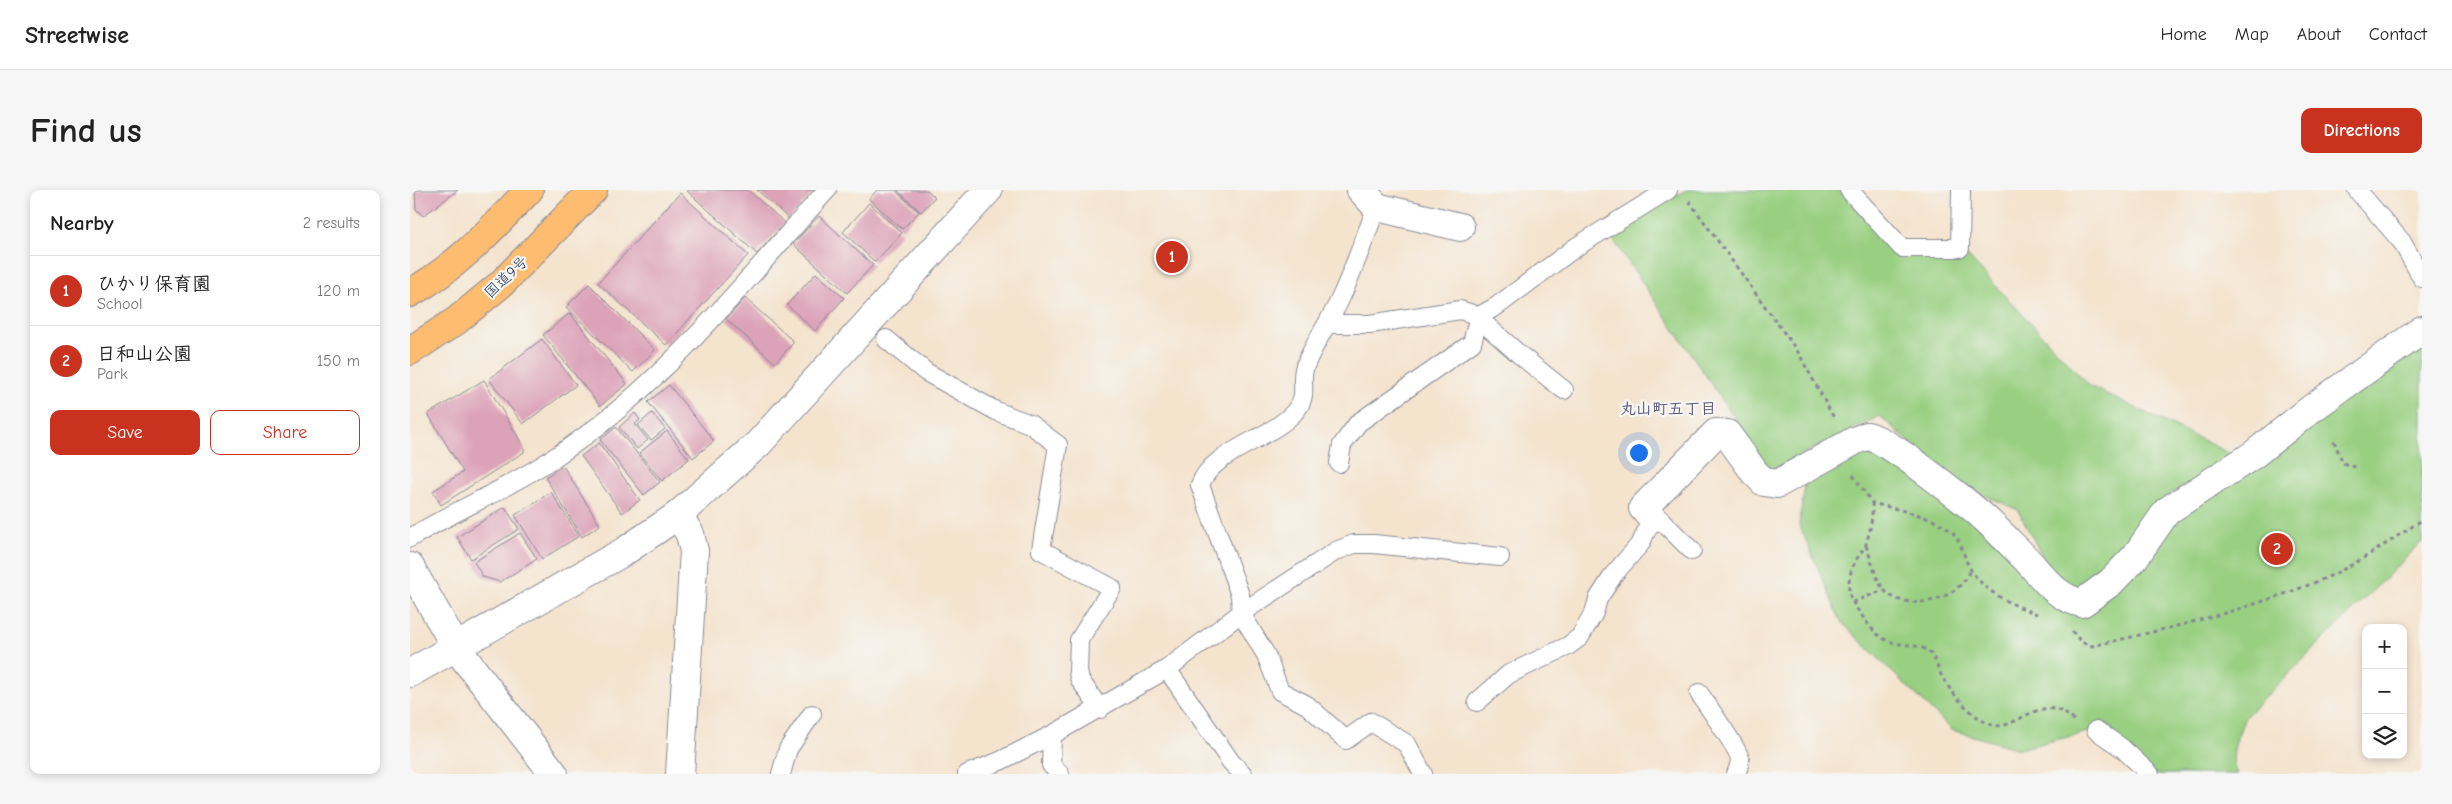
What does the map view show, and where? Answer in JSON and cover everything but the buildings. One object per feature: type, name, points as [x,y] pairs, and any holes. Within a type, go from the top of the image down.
[{"type":"highway","points":[[410,293],[449,267],[472,247],[529,190]]},
{"type":"highway","name":"国道9号","points":[[410,351],[456,321],[501,284],[593,190]]},
{"type":"street","points":[[410,673],[456,649],[625,551],[678,515],[759,443],[988,190]]},
{"type":"street","points":[[1369,198],[1460,227]]},
{"type":"street","points":[[1652,518],[1643,508],[1716,432],[1727,434],[1755,473],[1764,482],[1777,484],[1839,440],[1868,436],[1884,443],[1975,510],[2031,563],[2053,589],[2068,600],[2069,606],[2082,603],[2111,582],[2134,557],[2167,511],[2252,455],[2310,409],[2422,330]]},
{"type":"street","points":[[678,515],[690,534],[694,551],[680,774]]},
{"type":"street","points":[[410,567],[456,649],[554,774]]},
{"type":"lane","points":[[410,538],[552,460],[632,398],[674,360],[827,190]]},
{"type":"lane","points":[[1339,464],[1342,445],[1358,423],[1472,343],[1479,316],[1498,306],[1576,247],[1668,190]]},
{"type":"lane","points":[[1849,190],[1902,248],[1960,248],[1961,190]]},
{"type":"lane","points":[[2357,190],[2402,242],[2422,278]]},
{"type":"lane","points":[[1369,198],[1342,296],[1318,338],[1304,369],[1304,397],[1298,408],[1288,419],[1225,458],[1204,475],[1200,486],[1240,594],[1241,613],[1266,656],[1280,691],[1307,705],[1346,740],[1371,722],[1407,744],[1423,774]]},
{"type":"lane","points":[[1327,324],[1370,324],[1460,310],[1479,316],[1487,326],[1520,355],[1564,390]]},
{"type":"lane","points":[[886,339],[926,372],[996,411],[1030,424],[1058,445],[1041,550],[1112,588],[1078,640],[1078,672],[1080,680],[1100,709]]},
{"type":"lane","points":[[1477,702],[1509,674],[1568,646],[1580,637],[1594,613],[1598,599],[1614,574],[1641,543],[1652,518],[1660,519],[1692,551]]},
{"type":"lane","points":[[967,774],[1000,761],[1052,735],[1167,669],[1241,613],[1336,551],[1354,544],[1374,544],[1500,557]]},
{"type":"lane","points":[[1167,669],[1231,762],[1243,774]]},
{"type":"lane","points":[[1699,693],[1723,732],[1737,749],[1740,760],[1736,774]]},
{"type":"lane","points":[[781,774],[788,749],[812,714]]},
{"type":"lane","points":[[2096,730],[2122,748],[2150,774]]},
{"type":"lane","points":[[1052,735],[1051,765],[1060,774]]},
{"type":"path","points":[[1687,198],[1798,352],[1839,440],[1872,503],[1873,514],[1866,545],[1857,557],[1849,577],[1849,590],[1852,602],[1872,631],[1882,638],[1895,643],[1916,646],[1927,650],[1938,663],[1942,677],[1960,700],[1973,713],[1991,725],[2006,724],[2032,712],[2052,709],[2061,711],[2087,729],[2096,730]]},
{"type":"path","points":[[2334,440],[2343,464],[2357,468]]},
{"type":"path","points":[[1872,503],[1920,516],[1952,532],[1963,548],[1970,569],[1979,580],[2007,603],[2037,614],[2055,614],[2069,606],[2072,630],[2081,642],[2092,646],[2177,627],[2317,582],[2351,564],[2422,520]]},
{"type":"path","points":[[1866,545],[1884,590],[1895,599],[1914,603],[1935,600],[1961,585],[1968,577],[1970,569]]},
{"type":"path","points":[[1852,602],[1884,590]]},
{"type":"green space","points":[[1686,190],[1839,190],[1898,253],[1960,248],[2090,386],[2237,457],[2164,498],[2085,595],[2058,586],[2018,510],[1953,481],[1880,416],[1770,470],[1608,232]]},
{"type":"green space","points":[[2422,330],[2422,542],[2245,717],[2237,738],[2233,760],[2237,774],[2150,774],[2096,730],[2019,749],[1952,730],[1841,622],[1799,524],[1808,467],[1868,436],[2082,603],[2167,511]]},
{"type":"place","name":"ひかり保育園","points":[[1172,257]]},
{"type":"place","name":"日和山公園","points":[[2277,549]]},
{"type":"district","name":"丸山町五丁目","points":[[1668,408]]}]
